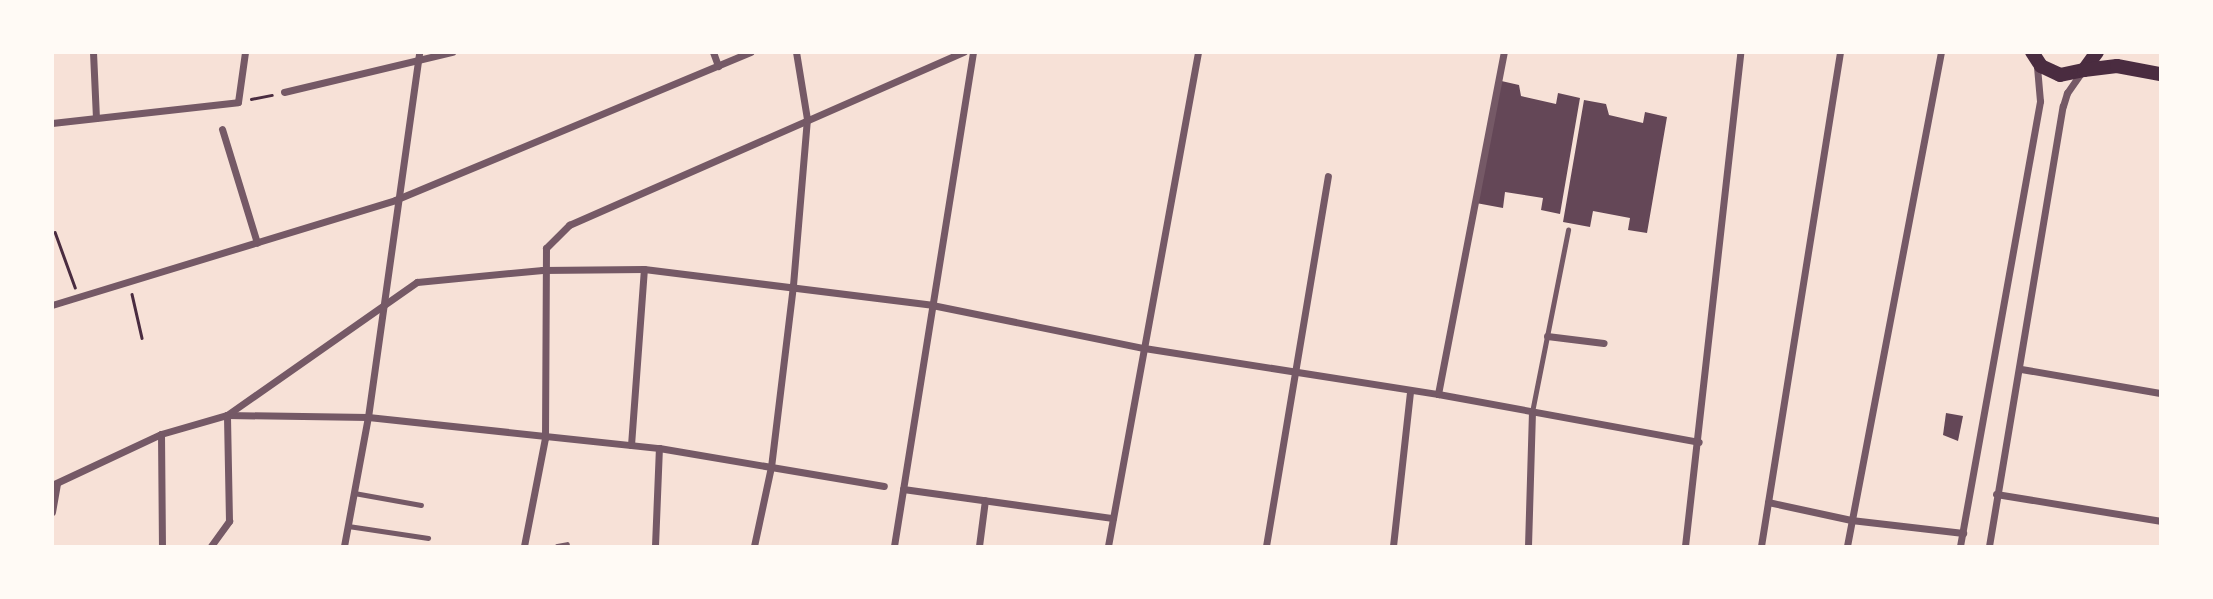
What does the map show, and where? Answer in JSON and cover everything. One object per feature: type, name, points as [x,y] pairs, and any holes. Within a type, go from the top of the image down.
[{"type":"main road","points":[[2084,70],[2097,52]]},
{"type":"main road","points":[[2031,54],[2060,75],[2117,66],[2161,74]]},
{"type":"street","points":[[93,52],[96,118]]},
{"type":"street","points":[[52,123],[238,102],[245,52]]},
{"type":"street","points":[[344,547],[368,417],[395,200],[419,52]]},
{"type":"street","points":[[284,92],[417,63],[452,52]]},
{"type":"street","points":[[713,52],[718,66]]},
{"type":"street","points":[[52,305],[395,200],[750,52]]},
{"type":"street","points":[[754,547],[771,467],[793,285],[807,119],[796,52]]},
{"type":"street","points":[[524,547],[545,438],[542,270],[546,248],[569,225],[964,52]]},
{"type":"street","points":[[894,547],[973,52]]},
{"type":"street","points":[[1108,547],[1198,52]]},
{"type":"street","points":[[1438,394],[1504,52]]},
{"type":"street","points":[[1685,547],[1699,442],[1740,52]]},
{"type":"street","points":[[1761,547],[1840,52]]},
{"type":"street","points":[[1847,547],[1941,52]]},
{"type":"street","points":[[1960,547],[2040,101],[2041,79],[2031,54]]},
{"type":"street","points":[[1989,547],[1996,494],[2021,369],[2063,106],[2074,80],[2084,70]]},
{"type":"street","points":[[222,129],[257,243]]},
{"type":"street","points":[[1266,547],[1328,176]]},
{"type":"street","points":[[227,415],[381,303],[417,282],[542,270],[644,269],[793,285],[932,305],[1144,348],[1438,394],[1532,414],[1699,442]]},
{"type":"street","points":[[631,445],[644,269]]},
{"type":"street","points":[[1547,336],[1604,343]]},
{"type":"street","points":[[2021,369],[2161,393]]},
{"type":"street","points":[[1393,547],[1410,391]]},
{"type":"street","points":[[1528,547],[1532,414]]},
{"type":"street","points":[[211,547],[229,521],[227,415]]},
{"type":"street","points":[[52,512],[55,484],[161,434],[227,415],[368,417],[545,438],[659,448],[884,486]]},
{"type":"street","points":[[161,434],[162,547]]},
{"type":"street","points":[[655,547],[659,448]]},
{"type":"street","points":[[903,489],[1113,518]]},
{"type":"street","points":[[1996,494],[2161,521]]},
{"type":"street","points":[[979,547],[985,500]]},
{"type":"street","points":[[1768,502],[1851,520],[1963,533]]},
{"type":"lane","points":[[1532,414],[1568,230]]},
{"type":"lane","points":[[354,493],[421,505]]},
{"type":"lane","points":[[348,526],[428,538]]},
{"type":"lane","points":[[556,547],[567,544]]},
{"type":"path","points":[[238,102],[284,92]]},
{"type":"path","points":[[55,232],[79,297]]},
{"type":"path","points":[[130,282],[142,338]]},
{"type":"building","points":[[1497,80],[1519,85],[1521,96],[1556,104],[1558,93],[1580,98],[1560,214],[1541,210],[1543,198],[1505,192],[1503,208],[1476,203]]},
{"type":"building","points":[[1584,100],[1606,104],[1609,115],[1643,123],[1645,112],[1667,117],[1647,233],[1628,230],[1630,218],[1593,211],[1590,227],[1563,222]]},
{"type":"building","points":[[1946,413],[1963,416],[1958,441],[1943,435]]}]
